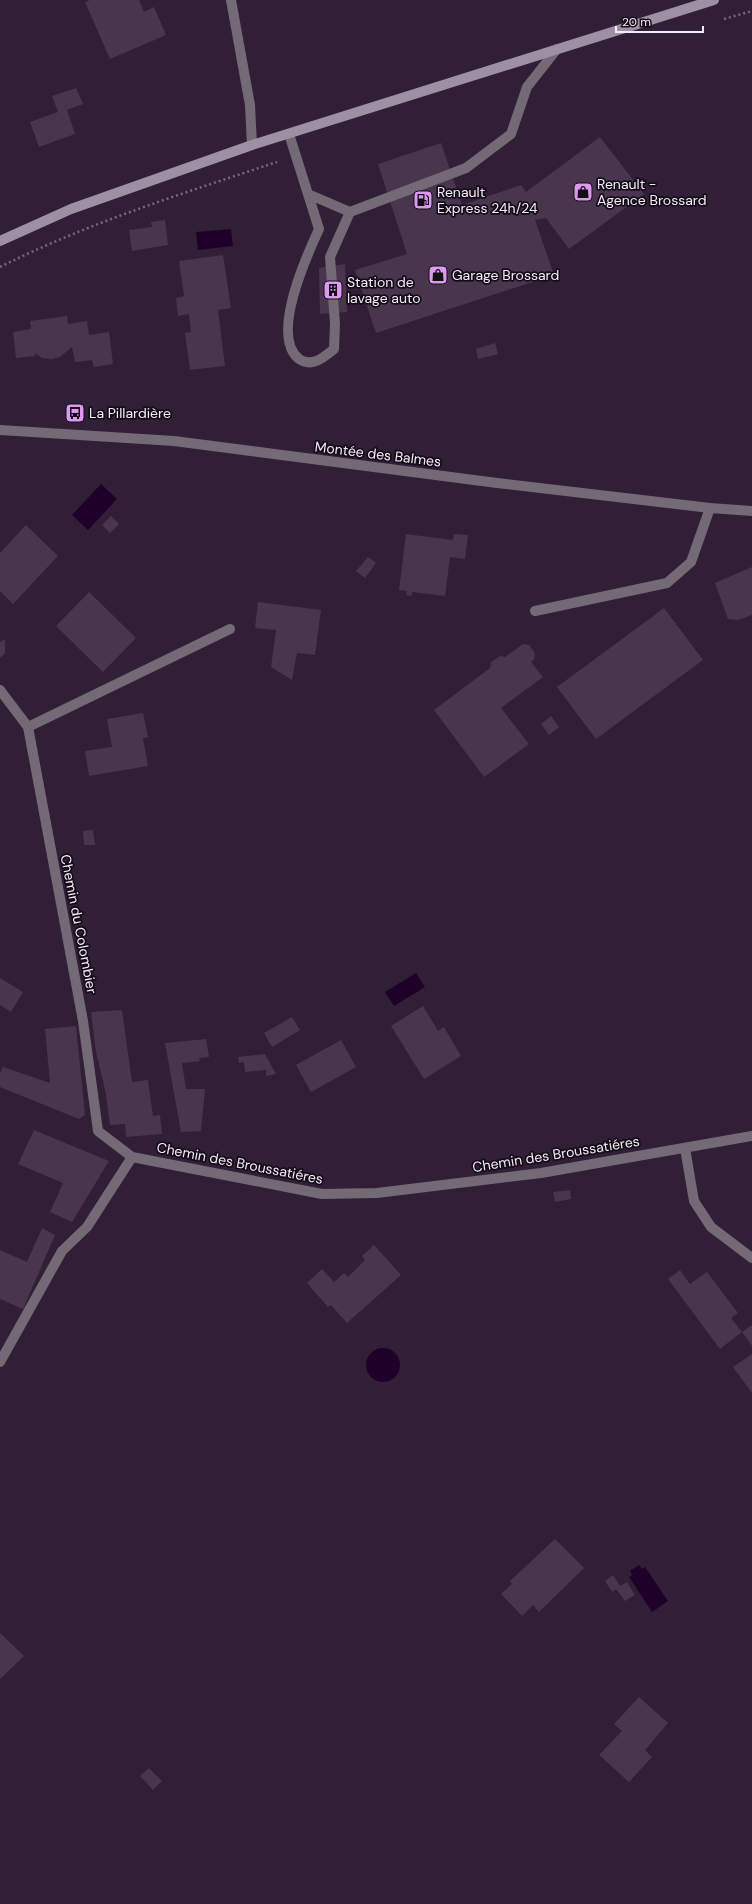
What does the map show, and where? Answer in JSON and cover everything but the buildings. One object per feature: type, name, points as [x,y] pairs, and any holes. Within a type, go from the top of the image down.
[{"type":"main road","points":[[0,241],[71,209],[252,145],[714,0]]},
{"type":"street","points":[[231,0],[250,105],[252,145]]},
{"type":"street","points":[[308,194],[350,212],[466,168],[511,134],[527,87],[557,49]]},
{"type":"street","points":[[289,134],[319,229],[302,265],[287,321],[290,346],[295,355],[303,362],[319,362],[334,349],[335,324],[330,258],[350,212]]},
{"type":"street","name":"Montée des Balmes","points":[[0,430],[174,441],[497,483],[710,508],[752,511]]},
{"type":"street","points":[[535,611],[667,583],[691,562],[710,508]]},
{"type":"street","points":[[28,727],[230,629]]},
{"type":"street","name":"Chemin du Colombier","points":[[0,690],[28,727],[83,1021],[98,1131],[132,1157]]},
{"type":"street","name":"Chemin des Broussatiéres","points":[[132,1157],[322,1194],[377,1193],[533,1174],[752,1136]]},
{"type":"street","points":[[685,1148],[694,1201],[711,1227],[752,1258]]},
{"type":"street","points":[[0,1362],[62,1251],[87,1227],[132,1157]]},
{"type":"path","points":[[721,20],[752,11]]},
{"type":"path","points":[[0,267],[35,250],[172,197],[296,155]]},
{"type":"shaded area","points":[[231,229],[233,246],[198,250],[196,232]]},
{"type":"shaded area","points":[[101,484],[117,499],[88,530],[72,515]]},
{"type":"shaded area","points":[[416,973],[425,987],[394,1006],[385,992]]},
{"type":"shaded area","points":[[380,1348],[386,1348],[395,1353],[399,1359],[399,1371],[395,1377],[386,1382],[380,1382],[371,1377],[366,1368],[366,1362],[371,1353]]},
{"type":"shaded area","points":[[639,1565],[642,1569],[645,1567],[668,1601],[652,1612],[629,1577],[632,1575],[630,1571]]},
{"type":"place","name":"Renault - Agence Brossard","points":[[583,192]]},
{"type":"place","name":"Renault Express 24h/24","points":[[423,200]]},
{"type":"place","name":"Garage Brossard","points":[[438,275]]},
{"type":"place","name":"Station de lavage auto","points":[[333,290]]},
{"type":"place","name":"La Pillardière","points":[[75,413]]}]
